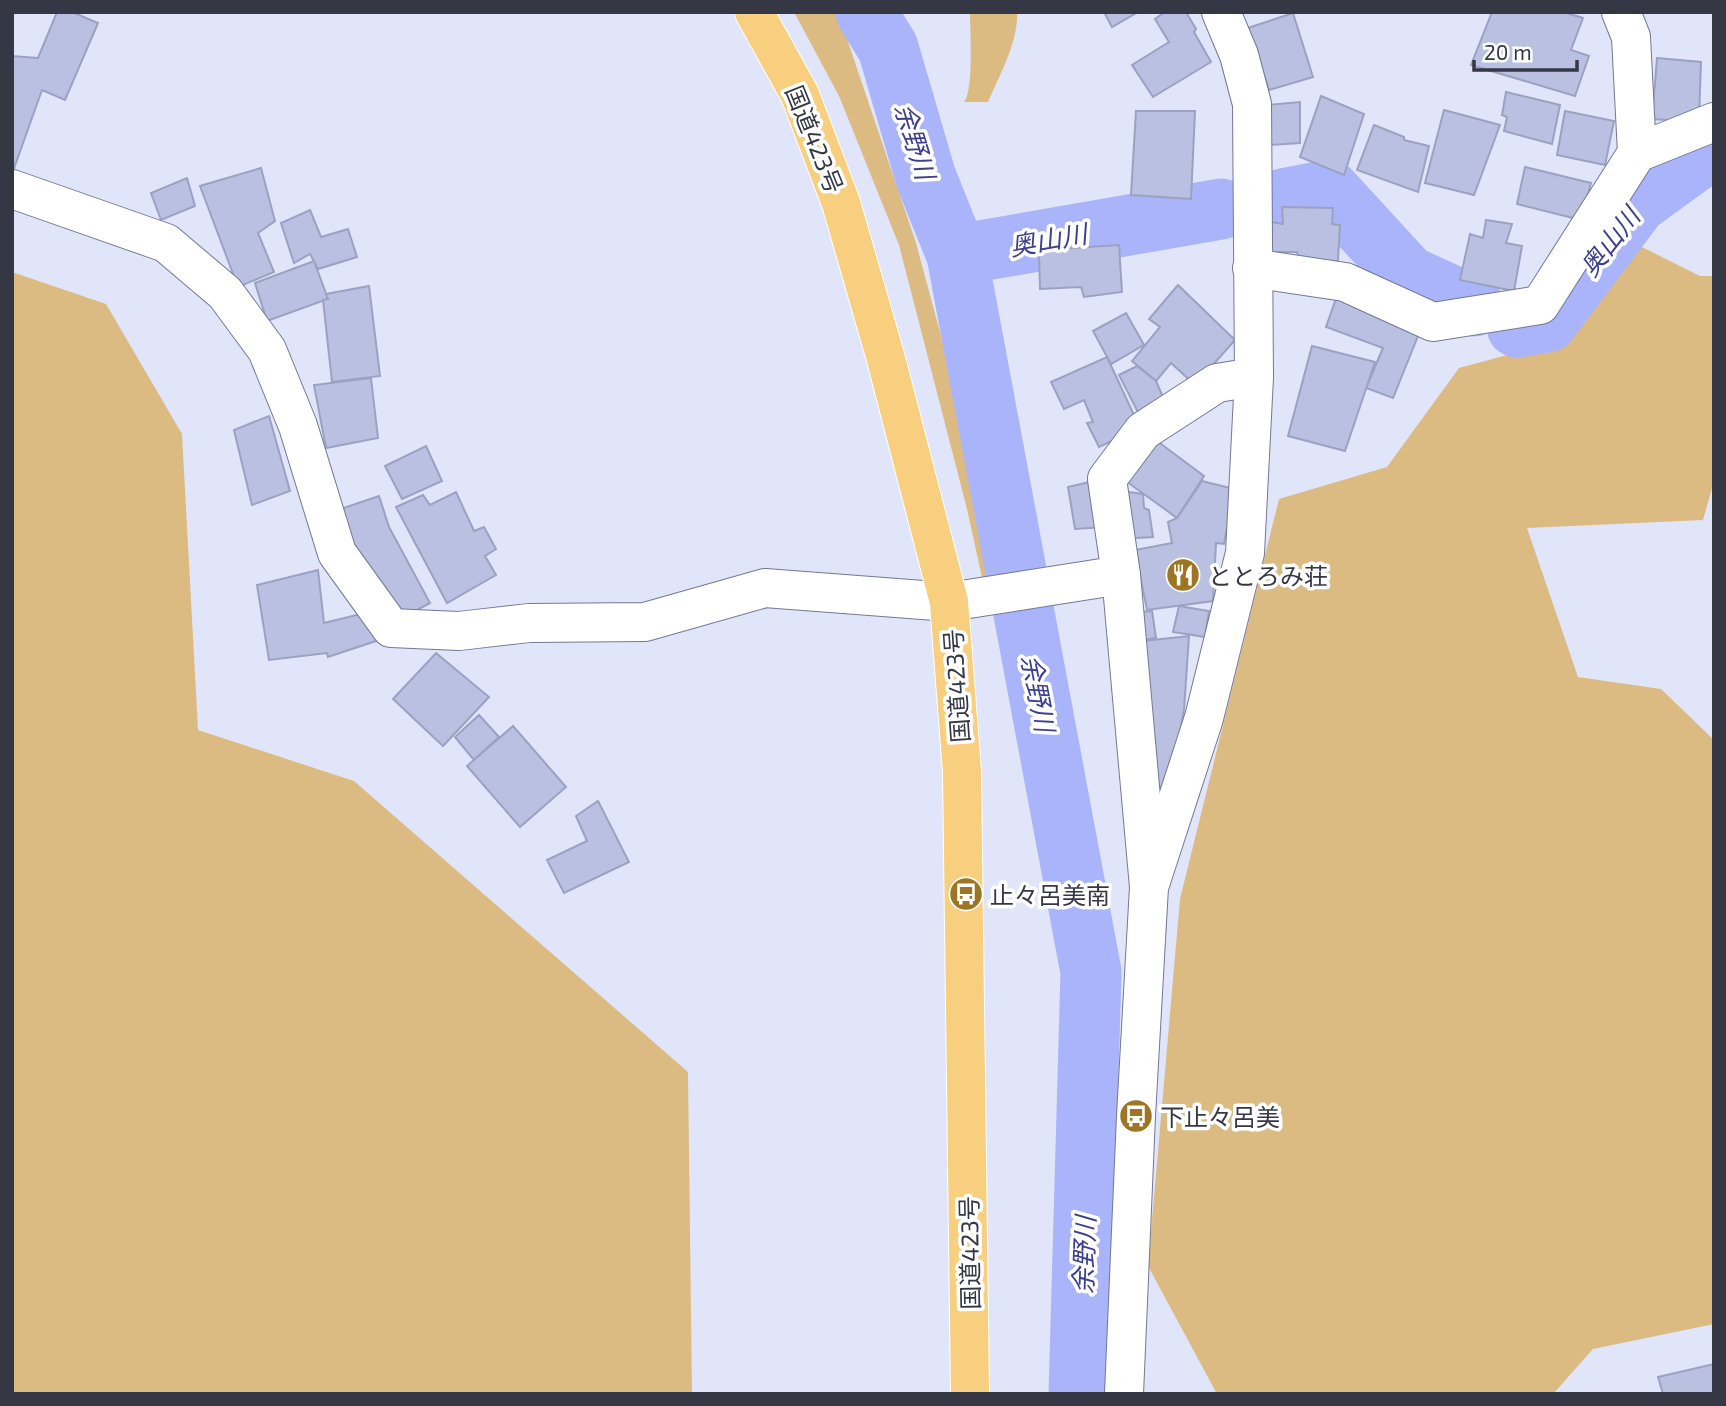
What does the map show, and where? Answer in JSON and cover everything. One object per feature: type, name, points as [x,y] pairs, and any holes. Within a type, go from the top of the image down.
[{"type":"highway","name":"国道423号","points":[[754,12],[800,95],[842,203],[889,372],[962,600],[971,1394]]},
{"type":"street","points":[[1149,887],[1204,718],[1245,552],[1254,377],[1252,104],[1239,55],[1221,12]]},
{"type":"street","points":[[1252,268],[1345,282],[1433,323],[1540,305],[1637,153],[1631,37],[1621,12]]},
{"type":"street","points":[[1637,153],[1714,122]]},
{"type":"street","points":[[12,189],[166,243],[225,293],[267,350],[298,426],[337,553],[391,628],[460,631],[529,623],[645,622],[765,588],[962,600],[1121,575]]},
{"type":"street","points":[[1125,1394],[1135,1130],[1149,887],[1121,575],[1107,479],[1143,431],[1217,383],[1254,377]]},
{"type":"shaded area","points":[[794,12],[835,12],[844,30],[916,243],[951,373],[1006,537],[1014,579],[983,582],[967,509],[899,245],[839,96]]},
{"type":"shaded area","points":[[970,12],[1017,12],[1012,46],[988,102],[964,102],[970,73]]},
{"type":"shaded area","points":[[1638,245],[1700,276],[1714,276],[1714,481],[1703,520],[1527,528],[1578,677],[1661,689],[1714,740],[1714,1324],[1593,1349],[1553,1394],[1217,1394],[1148,1266],[1180,899],[1279,499],[1387,467],[1459,368],[1563,340]]},
{"type":"shaded area","points":[[12,272],[106,304],[182,434],[198,730],[354,781],[688,1072],[692,1394],[12,1394]]},
{"type":"building","points":[[57,12],[72,12],[98,23],[65,100],[42,90],[12,174],[12,56],[38,58]]},
{"type":"building","points":[[1104,12],[1138,12],[1112,27]]},
{"type":"building","points":[[1165,12],[1186,12],[1211,62],[1153,97],[1132,65],[1169,42],[1155,19]]},
{"type":"building","points":[[1492,12],[1563,12],[1583,18],[1571,50],[1589,56],[1575,96],[1471,65]]},
{"type":"building","points":[[1293,13],[1313,77],[1269,90],[1248,28]]},
{"type":"building","points":[[1657,58],[1701,62],[1699,119],[1652,119]]},
{"type":"building","points":[[1506,92],[1560,105],[1552,144],[1504,131],[1507,117],[1502,115]]},
{"type":"building","points":[[1321,96],[1364,114],[1344,175],[1300,157]]},
{"type":"building","points":[[1300,102],[1300,143],[1271,145],[1266,105]]},
{"type":"building","points":[[1444,110],[1500,125],[1474,195],[1425,183]]},
{"type":"building","points":[[1136,111],[1195,111],[1191,199],[1131,195]]},
{"type":"building","points":[[1565,111],[1614,121],[1605,165],[1557,155]]},
{"type":"building","points":[[1374,125],[1404,137],[1404,140],[1429,146],[1418,192],[1357,170]]},
{"type":"building","points":[[1525,167],[1591,183],[1581,220],[1517,204]]},
{"type":"building","points":[[261,168],[275,221],[258,233],[274,272],[238,287],[200,186]]},
{"type":"building","points":[[187,178],[195,206],[161,220],[151,193]]},
{"type":"building","points":[[1282,207],[1333,208],[1332,224],[1340,225],[1338,261],[1300,262],[1297,252],[1270,252],[1271,222],[1283,224]]},
{"type":"building","points":[[310,210],[321,237],[348,229],[357,257],[318,269],[310,254],[294,263],[281,223]]},
{"type":"building","points":[[1486,220],[1512,224],[1506,243],[1522,246],[1514,291],[1460,280],[1470,234],[1483,238]]},
{"type":"building","points":[[1119,245],[1122,292],[1084,297],[1081,287],[1040,289],[1039,250]]},
{"type":"building","points":[[314,261],[328,299],[267,321],[255,283]]},
{"type":"building","points":[[1178,285],[1235,340],[1195,385],[1171,363],[1156,381],[1132,361],[1160,327],[1149,319]]},
{"type":"building","points":[[369,286],[380,376],[332,382],[323,300],[328,299],[326,294]]},
{"type":"building","points":[[1339,290],[1424,321],[1393,398],[1366,388],[1383,348],[1326,327]]},
{"type":"building","points":[[1126,313],[1144,345],[1111,364],[1093,331]]},
{"type":"building","points":[[1312,346],[1375,362],[1345,451],[1288,436]]},
{"type":"building","points":[[1107,357],[1140,428],[1099,447],[1087,423],[1093,422],[1084,400],[1064,409],[1051,382]]},
{"type":"building","points":[[1137,366],[1156,381],[1169,411],[1143,422],[1119,375]]},
{"type":"building","points":[[371,378],[378,438],[326,448],[314,385]]},
{"type":"building","points":[[269,416],[290,491],[252,505],[234,430]]},
{"type":"building","points":[[1149,435],[1204,476],[1177,518],[1119,476]]},
{"type":"building","points":[[426,446],[442,481],[402,499],[385,466]]},
{"type":"building","points":[[1098,480],[1104,527],[1075,529],[1068,487]]},
{"type":"building","points":[[1202,481],[1234,489],[1224,544],[1216,543],[1213,601],[1147,610],[1135,550],[1172,543],[1168,522],[1177,518]]},
{"type":"building","points":[[1114,490],[1143,494],[1144,508],[1149,510],[1153,537],[1119,539]]},
{"type":"building","points":[[456,492],[474,531],[484,527],[496,549],[485,556],[496,575],[447,603],[396,507],[423,495],[430,505]]},
{"type":"building","points":[[379,496],[389,527],[430,603],[402,618],[332,512]]},
{"type":"building","points":[[318,570],[324,623],[369,612],[379,640],[328,657],[327,653],[269,660],[257,585]]},
{"type":"building","points":[[1179,606],[1209,611],[1205,637],[1173,632]]},
{"type":"building","points":[[1152,611],[1156,638],[1128,642],[1127,613]]},
{"type":"building","points":[[1189,636],[1184,710],[1170,787],[1144,786],[1134,642]]},
{"type":"building","points":[[436,653],[489,697],[443,746],[393,699]]},
{"type":"building","points":[[479,715],[499,737],[474,760],[455,737]]},
{"type":"building","points":[[513,726],[566,787],[520,827],[467,766]]},
{"type":"building","points":[[598,801],[629,862],[564,893],[547,860],[587,841],[576,816]]},
{"type":"building","points":[[1714,1364],[1714,1394],[1663,1394],[1658,1377]]},
{"type":"waterway","name":"余野川","points":[[866,12],[888,48],[926,178],[957,255],[1091,972],[1079,1394]]},
{"type":"waterway","points":[[888,48],[890,12]]},
{"type":"waterway","name":"奥山川","points":[[1517,327],[1547,322],[1637,203],[1714,147]]},
{"type":"waterway","name":"奥山川","points":[[1283,199],[1329,190],[1408,276],[1474,306]]},
{"type":"waterway","name":"奥山川","points":[[957,255],[1221,209]]},
{"type":"place","name":"ととろみ荘","points":[[1183,575]]},
{"type":"place","name":"止々呂美南","points":[[966,894]]},
{"type":"place","name":"下止々呂美","points":[[1136,1116]]}]
